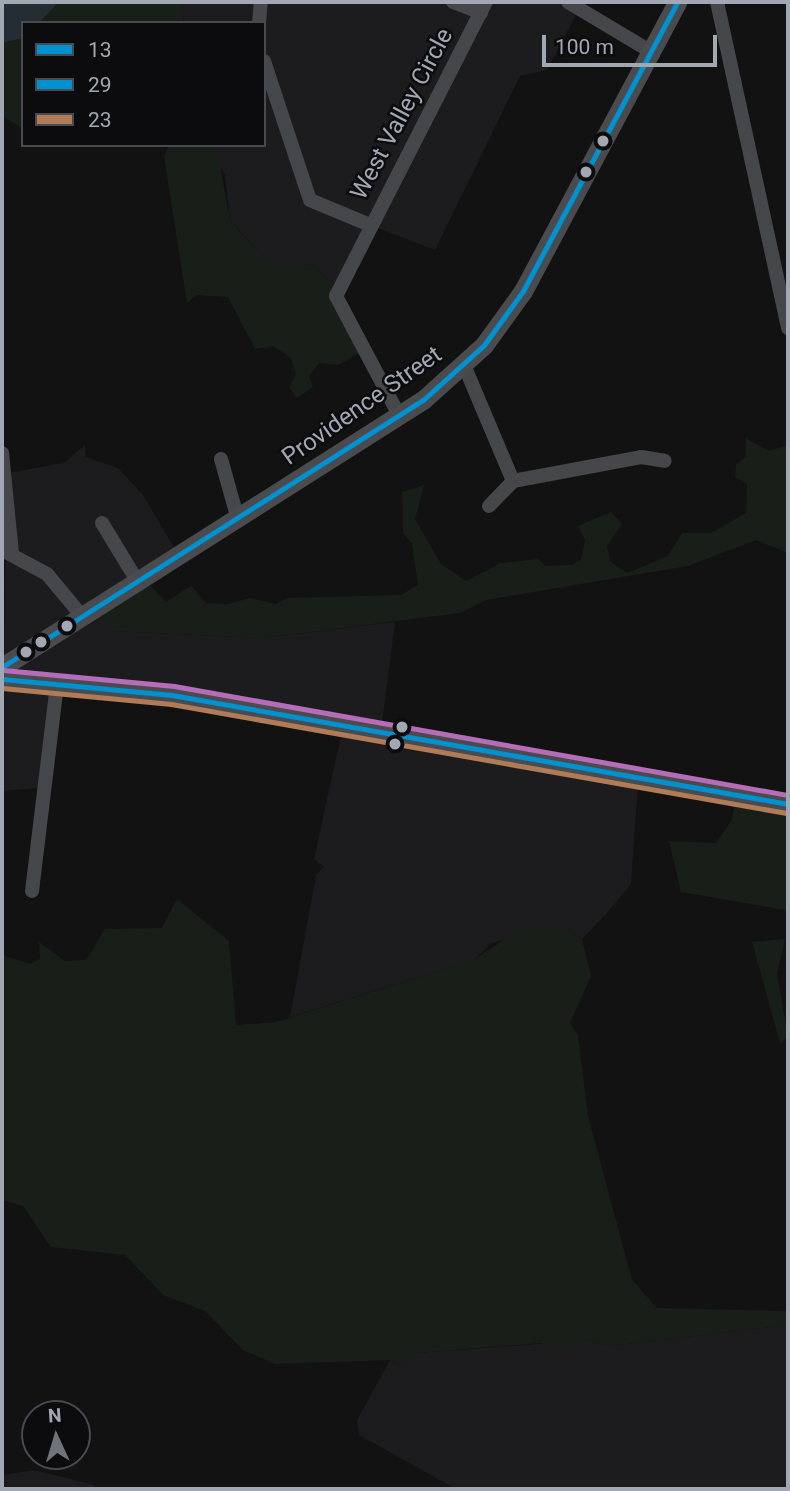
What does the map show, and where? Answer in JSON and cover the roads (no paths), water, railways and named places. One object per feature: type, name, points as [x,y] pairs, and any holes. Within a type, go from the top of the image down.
[{"type":"main road","name":"Providence Street","points":[[2,667],[136,579],[399,415],[464,365],[507,318],[677,2]]},
{"type":"main road","points":[[2,679],[172,695],[788,804]]},
{"type":"street","points":[[260,21],[261,2]]},
{"type":"street","name":"West Valley Circle","points":[[266,67],[310,200],[370,225],[483,7],[453,2]]},
{"type":"street","points":[[568,2],[650,51]]},
{"type":"street","points":[[717,2],[788,328]]},
{"type":"street","points":[[370,225],[335,296],[399,415]]},
{"type":"street","points":[[464,365],[513,481]]},
{"type":"street","points":[[2,453],[7,552],[47,574],[81,615]]},
{"type":"street","points":[[489,506],[513,481],[641,457],[666,461]]},
{"type":"street","points":[[221,459],[237,516]]},
{"type":"street","points":[[102,523],[136,579]]},
{"type":"street","points":[[32,891],[57,683]]}]
